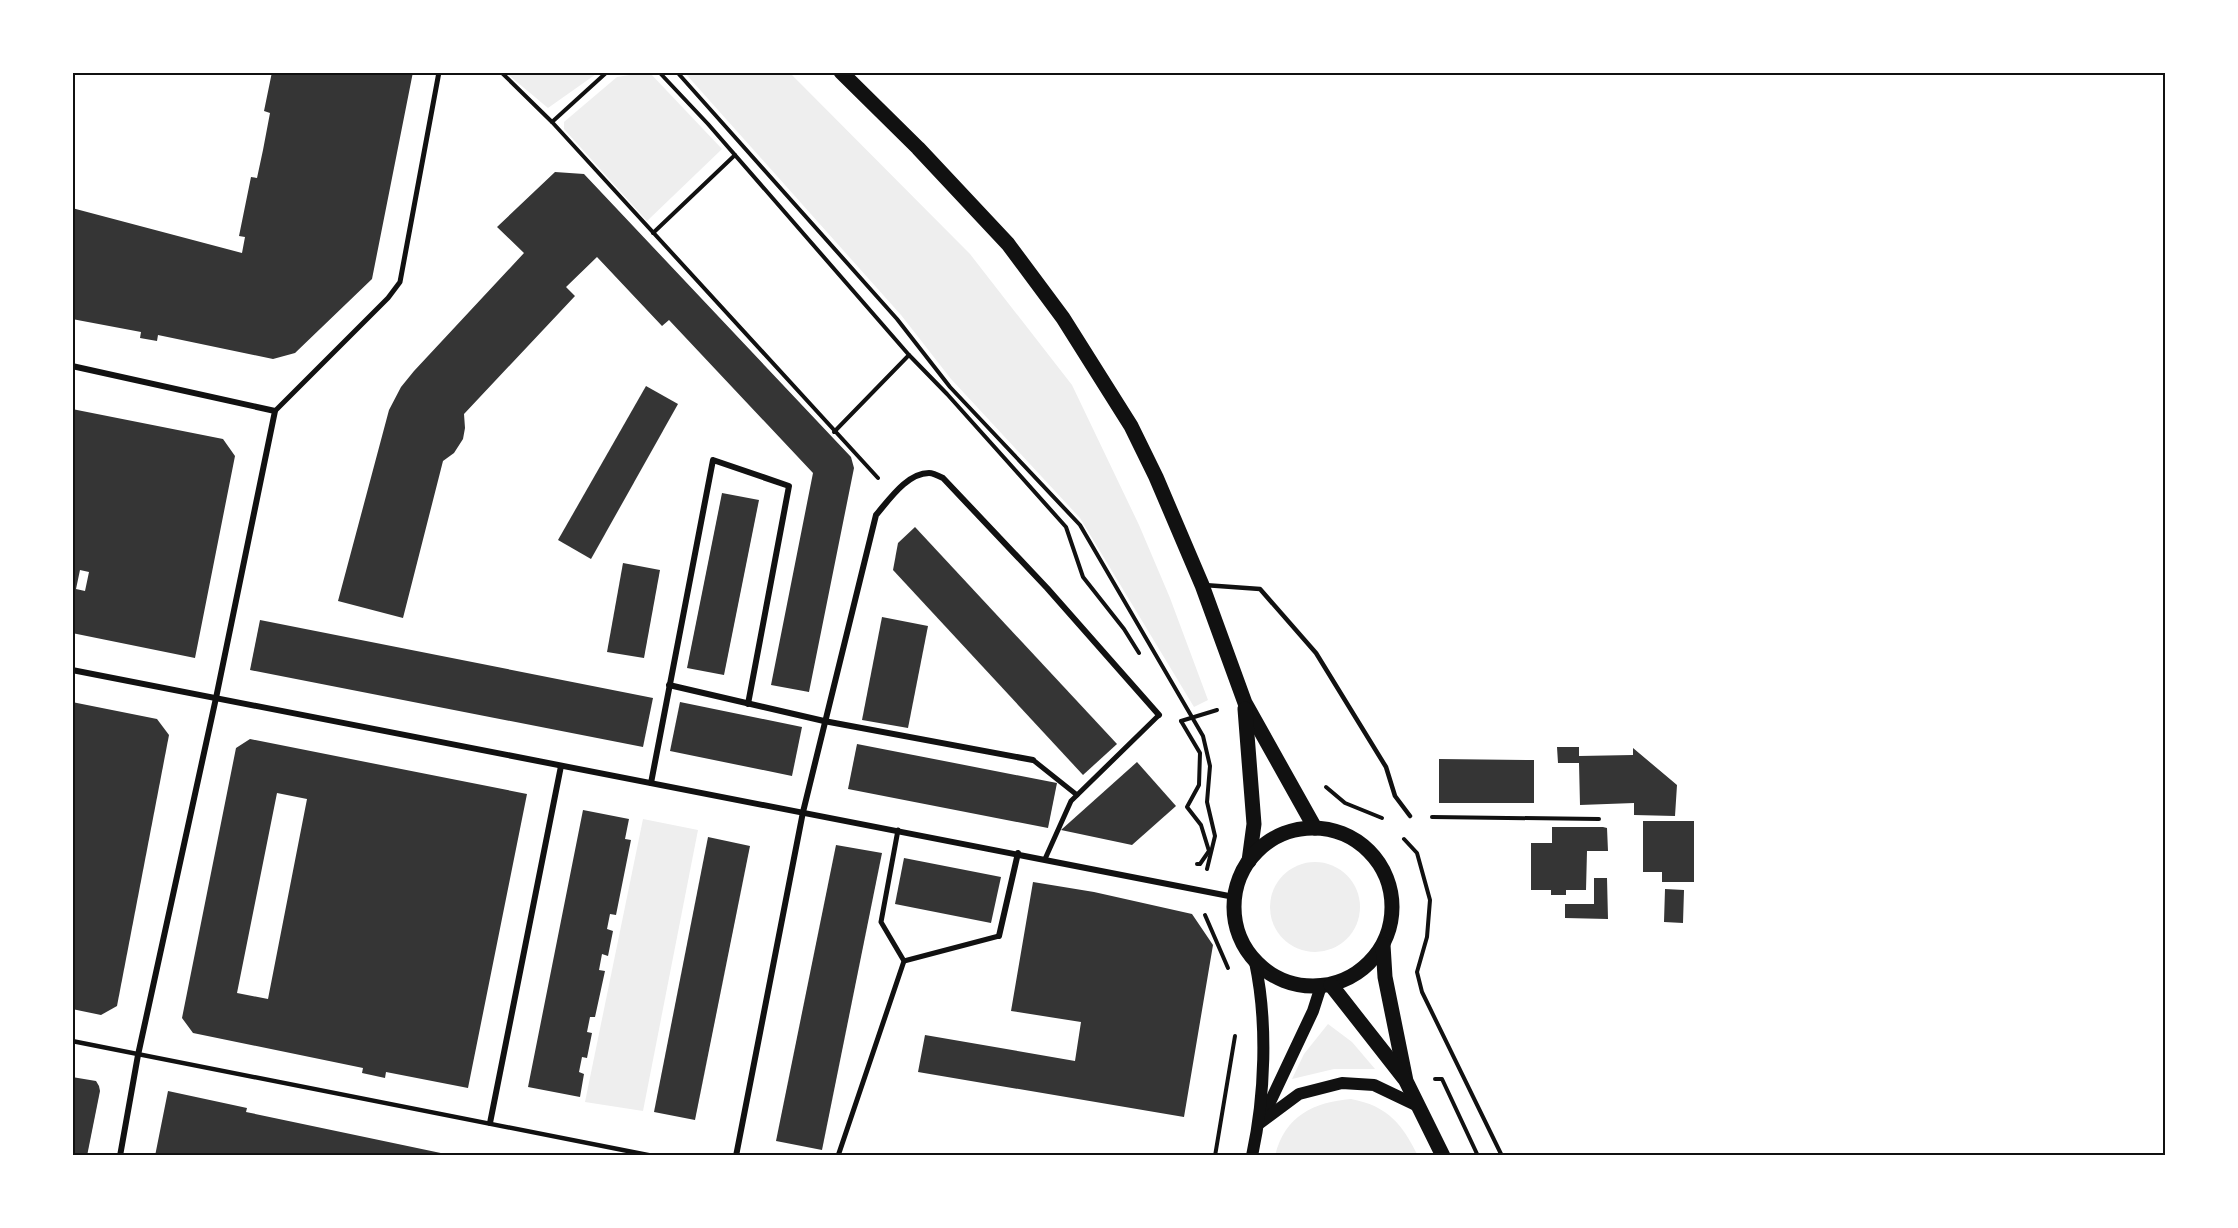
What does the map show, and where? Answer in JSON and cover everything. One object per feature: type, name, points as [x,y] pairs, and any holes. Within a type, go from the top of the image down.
[{"type":"main road","points":[[841,72],[918,148],[1008,244],[1063,318],[1131,426],[1203,585],[1245,703],[1315,828]]},
{"type":"main road","points":[[1245,703],[1254,824],[1249,861]]},
{"type":"main road","points":[[1315,828],[1342,834],[1365,848],[1383,870],[1391,896],[1391,923],[1383,945],[1369,963],[1351,977],[1326,986],[1296,984],[1274,976],[1255,962],[1242,943],[1235,920],[1234,897],[1239,878],[1249,861],[1267,843],[1290,832],[1315,828]]},
{"type":"main road","points":[[1383,945],[1385,977],[1406,1081],[1443,1156]]},
{"type":"main road","points":[[1255,962],[1264,1015],[1260,1123]]},
{"type":"main road","points":[[1326,986],[1406,1081]]},
{"type":"main road","points":[[1252,1156],[1260,1123],[1326,986]]},
{"type":"main road","points":[[1260,1123],[1299,1094],[1342,1083],[1374,1085],[1418,1106]]},
{"type":"street","points":[[120,1156],[138,1055],[216,698],[275,411],[388,298],[400,282],[439,72]]},
{"type":"street","points":[[72,366],[275,411]]},
{"type":"street","points":[[651,783],[712,460],[789,486],[748,704]]},
{"type":"street","points":[[736,1156],[803,812],[876,515],[893,495],[914,477],[929,473],[942,478],[1047,588],[1159,716],[1071,801],[1045,859]]},
{"type":"street","points":[[72,670],[1234,897]]},
{"type":"street","points":[[669,685],[825,721],[1033,760],[1077,795]]},
{"type":"street","points":[[490,1123],[561,766]]},
{"type":"street","points":[[838,1156],[904,961],[881,922],[898,830]]},
{"type":"street","points":[[904,961],[999,936],[1018,854]]},
{"type":"lane","points":[[1203,585],[1260,589],[1316,653],[1386,767],[1395,796],[1410,816]]},
{"type":"lane","points":[[72,1041],[652,1156]]},
{"type":"path","points":[[501,72],[552,122],[893,495]]},
{"type":"path","points":[[552,122],[607,72]]},
{"type":"path","points":[[659,72],[735,155],[909,355],[1066,527],[1083,578],[1124,629],[1143,660]]},
{"type":"path","points":[[653,233],[735,155]]},
{"type":"path","points":[[834,432],[909,355]]},
{"type":"path","points":[[1171,884],[1177,861],[1200,864],[1209,851],[1201,825],[1187,807],[1199,785],[1200,753],[1181,721],[1245,703]]},
{"type":"path","points":[[1319,780],[1345,803],[1387,820]]},
{"type":"path","points":[[1410,816],[1599,819]]},
{"type":"path","points":[[1402,837],[1418,853],[1430,900],[1427,937],[1418,972],[1422,992],[1502,1156]]},
{"type":"shaded area","points":[[505,72],[599,72],[548,108]]},
{"type":"shaded area","points":[[649,72],[722,149],[647,221],[564,129],[564,122],[617,77]]},
{"type":"shaded area","points":[[684,72],[789,72],[970,254],[1072,385],[1139,525],[1170,598],[1208,700],[1194,707],[1080,518],[951,379],[901,315]]},
{"type":"shaded area","points":[[643,819],[698,830],[643,1111],[585,1102]]},
{"type":"shaded area","points":[[1315,862],[1332,865],[1347,875],[1357,890],[1360,907],[1357,924],[1347,939],[1332,949],[1315,952],[1298,949],[1283,939],[1273,924],[1270,907],[1273,890],[1283,875],[1298,865]]},
{"type":"shaded area","points":[[1328,1024],[1352,1042],[1375,1069],[1334,1069],[1292,1079],[1304,1054]]},
{"type":"shaded area","points":[[1351,1099],[1375,1106],[1392,1118],[1400,1126],[1418,1156],[1275,1156],[1285,1131],[1302,1114],[1325,1104]]},
{"type":"building","points":[[272,72],[413,72],[372,279],[295,353],[273,359],[158,335],[157,341],[140,338],[141,332],[72,319],[72,208],[242,253],[245,237],[239,236],[251,177],[257,178],[263,150],[270,113],[264,111]]},
{"type":"building","points":[[555,172],[584,174],[851,457],[854,468],[809,692],[771,685],[813,473],[669,320],[662,326],[597,257],[566,287],[575,296],[464,414],[463,439],[454,453],[443,461],[403,618],[338,601],[389,410],[401,387],[414,371],[524,253],[497,227]]},
{"type":"building","points":[[646,386],[678,404],[591,559],[558,540]]},
{"type":"building","points":[[72,409],[223,439],[235,456],[195,658],[72,633]],"holes":[[[80,570],[89,572],[85,591],[76,589]]]},
{"type":"building","points":[[722,493],[759,500],[724,675],[687,668]]},
{"type":"building","points":[[915,527],[1117,744],[1083,775],[893,570],[898,543]]},
{"type":"building","points":[[623,563],[660,570],[644,658],[607,652]]},
{"type":"building","points":[[882,617],[928,626],[908,728],[862,720]]},
{"type":"building","points":[[260,620],[653,698],[643,747],[250,670]]},
{"type":"building","points":[[72,702],[157,719],[169,735],[117,1006],[101,1015],[72,1009]]},
{"type":"building","points":[[680,702],[802,727],[792,776],[670,751]]},
{"type":"building","points":[[250,739],[527,794],[468,1088],[386,1072],[385,1078],[362,1073],[363,1068],[193,1033],[182,1018],[236,748]],"holes":[[[277,793],[307,799],[268,999],[237,993]]]},
{"type":"building","points":[[857,744],[1057,783],[1048,828],[848,789]]},
{"type":"building","points":[[1557,747],[1579,747],[1579,756],[1633,755],[1633,748],[1677,785],[1675,816],[1634,815],[1634,803],[1580,805],[1579,763],[1558,763]]},
{"type":"building","points":[[1439,759],[1534,760],[1534,803],[1439,803]]},
{"type":"building","points":[[1137,762],[1176,806],[1132,845],[1061,830]]},
{"type":"building","points":[[583,810],[629,819],[625,839],[631,840],[616,915],[610,914],[607,929],[613,931],[608,956],[602,954],[599,970],[605,971],[595,1017],[590,1017],[587,1032],[592,1033],[587,1058],[582,1057],[579,1072],[584,1074],[580,1097],[528,1087]]},
{"type":"building","points":[[1643,821],[1694,821],[1694,882],[1662,882],[1662,872],[1643,872]]},
{"type":"building","points":[[1552,827],[1607,828],[1608,851],[1587,851],[1586,890],[1566,890],[1566,895],[1551,895],[1551,890],[1531,890],[1531,843],[1552,843]]},
{"type":"building","points":[[708,837],[750,846],[695,1120],[654,1112]]},
{"type":"building","points":[[836,845],[882,853],[822,1150],[776,1141]]},
{"type":"building","points":[[904,858],[1001,877],[991,923],[895,904]]},
{"type":"building","points":[[1594,878],[1607,878],[1608,919],[1565,918],[1565,904],[1594,904]]},
{"type":"building","points":[[1033,882],[1094,892],[1192,914],[1213,945],[1184,1117],[918,1072],[925,1035],[1075,1061],[1081,1022],[1011,1011]]},
{"type":"building","points":[[1665,889],[1684,890],[1683,923],[1664,922]]},
{"type":"building","points":[[72,1077],[96,1081],[100,1091],[87,1156],[72,1156]]},
{"type":"building","points":[[168,1091],[247,1108],[246,1112],[455,1156],[155,1156]]}]
